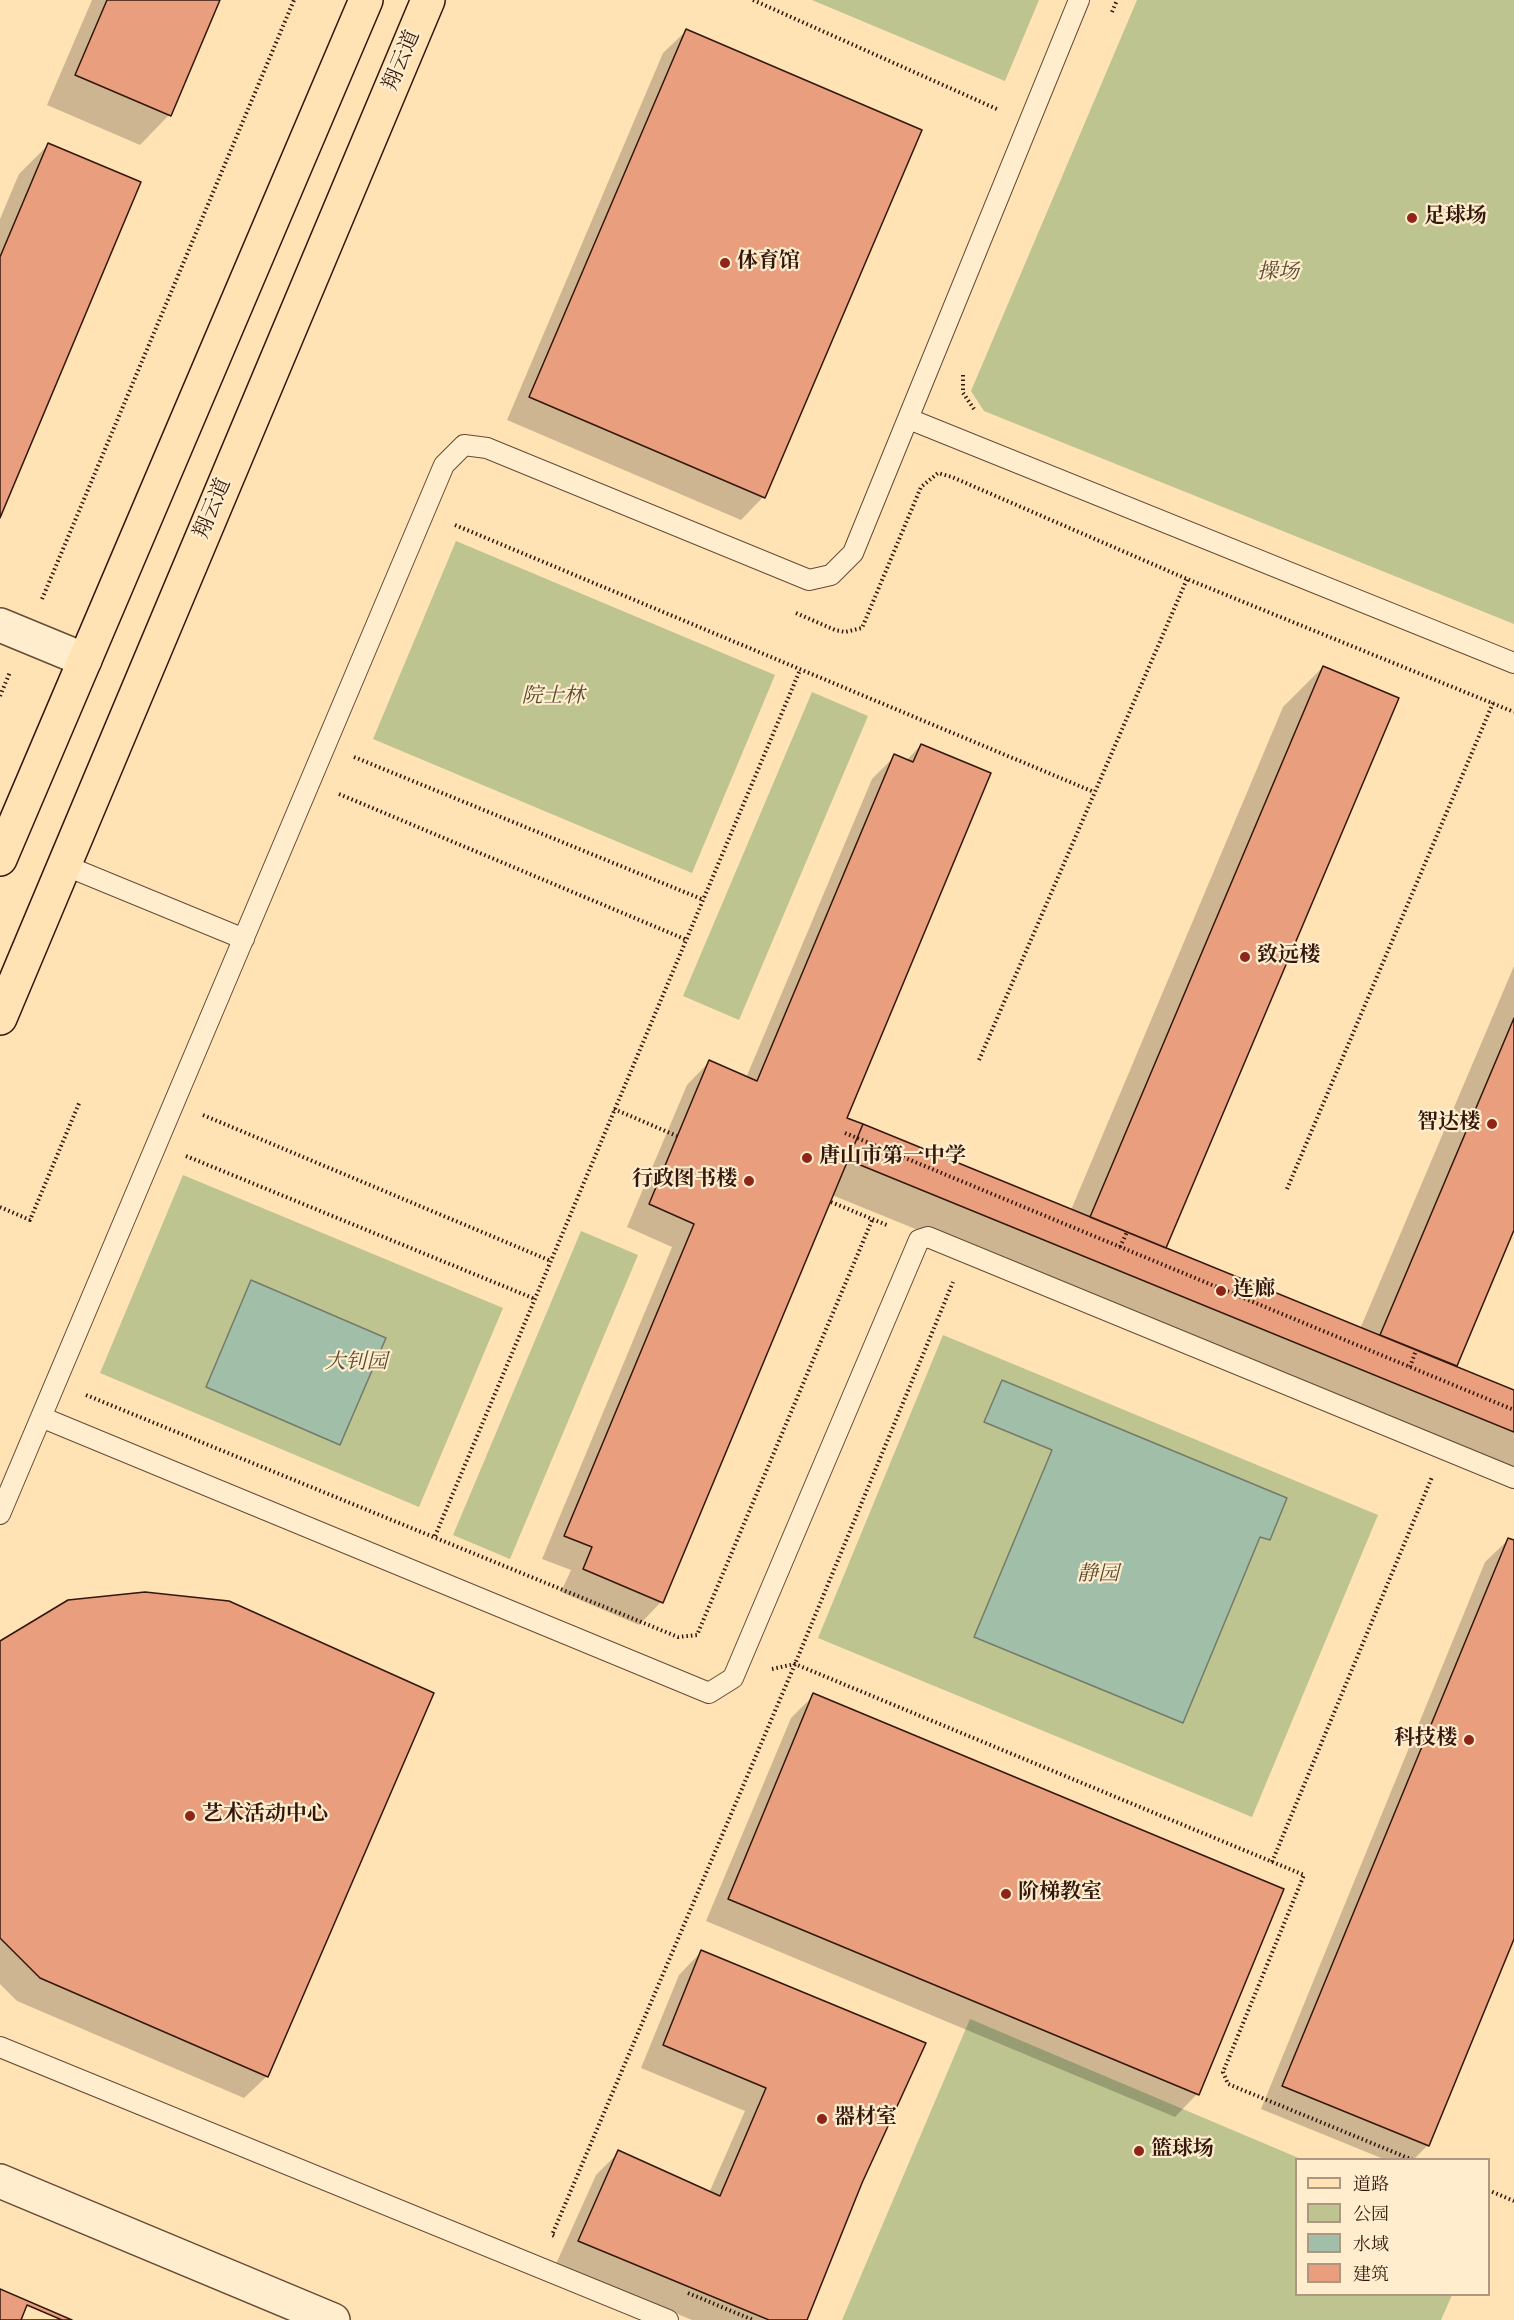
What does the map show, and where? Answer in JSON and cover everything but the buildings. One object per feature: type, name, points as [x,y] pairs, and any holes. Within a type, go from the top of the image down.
[{"type":"main road","points":[[0,859],[366,0]]},
{"type":"main road","name":"翔云道","points":[[0,1018],[428,0]]},
{"type":"street","points":[[13,630],[85,660]]},
{"type":"street","points":[[0,2181],[333,2320]]},
{"type":"lane","points":[[0,1514],[444,465],[464,445],[487,448],[809,580],[831,575],[853,553],[1079,0]]},
{"type":"lane","points":[[909,418],[1514,663]]},
{"type":"lane","points":[[64,866],[244,939]]},
{"type":"lane","points":[[41,1417],[709,1693],[734,1678],[919,1240],[928,1237],[1514,1478]]},
{"type":"lane","points":[[0,2047],[668,2320]]},
{"type":"path","points":[[0,696],[13,630],[294,0]]},
{"type":"path","points":[[753,0],[1006,113]]},
{"type":"path","points":[[1108,22],[1117,0]]},
{"type":"path","points":[[967,364],[963,375],[963,393],[979,416]]},
{"type":"path","points":[[792,611],[835,630],[845,632],[862,628],[921,487],[938,474],[952,477],[1187,579],[1514,712]]},
{"type":"path","points":[[447,521],[1094,792]]},
{"type":"path","points":[[979,1060],[1187,579]]},
{"type":"path","points":[[435,1536],[800,670]]},
{"type":"path","points":[[1287,1189],[1492,703]]},
{"type":"path","points":[[348,754],[704,900]]},
{"type":"path","points":[[332,791],[687,940]]},
{"type":"path","points":[[0,1207],[30,1220],[80,1101]]},
{"type":"path","points":[[614,1109],[677,1136]]},
{"type":"path","points":[[198,1113],[551,1261]]},
{"type":"path","points":[[845,1133],[1514,1410]]},
{"type":"path","points":[[181,1154],[535,1299]]},
{"type":"path","points":[[81,1393],[678,1637],[697,1635],[873,1218]]},
{"type":"path","points":[[1120,1248],[1127,1232]]},
{"type":"path","points":[[563,2240],[552,2235],[795,1664],[955,1278]]},
{"type":"path","points":[[1410,1367],[1416,1350]]},
{"type":"path","points":[[1272,1862],[1443,1449]]},
{"type":"path","points":[[734,1678],[795,1664],[1304,1875],[1223,2072],[1228,2084],[1408,2158]]},
{"type":"path","points":[[1490,2191],[1514,2201]]},
{"type":"path","points":[[679,2289],[753,2320]]},
{"type":"green space","points":[[812,0],[1039,0],[1005,81]]},
{"type":"green space","name":"操场","points":[[1137,0],[1514,0],[1514,624],[984,411],[971,391]]},
{"type":"green space","name":"院士林","points":[[456,541],[775,675],[692,873],[373,739]]},
{"type":"green space","points":[[812,692],[868,716],[739,1020],[683,996]]},
{"type":"green space","name":"大钊园","points":[[183,1175],[503,1308],[419,1507],[100,1373]]},
{"type":"green space","points":[[581,1231],[638,1255],[510,1559],[453,1535]]},
{"type":"green space","name":"静园","points":[[943,1335],[1378,1515],[1252,1817],[818,1638]]},
{"type":"green space","points":[[970,2019],[1299,2158],[1295,2158],[1295,2296],[1452,2296],[1441,2320],[842,2320]]},
{"type":"water","points":[[251,1280],[386,1338],[340,1445],[206,1387]]},
{"type":"water","points":[[1002,1380],[1287,1498],[1270,1540],[1260,1537],[1183,1723],[974,1637],[1052,1450],[984,1422]]},
{"type":"place","name":"足球场","points":[[1412,218]]},
{"type":"place","name":"体育馆","points":[[725,263]]},
{"type":"place","name":"致远楼","points":[[1245,957]]},
{"type":"place","name":"智达楼","points":[[1492,1124]]},
{"type":"place","name":"唐山市第一中学","points":[[807,1158]]},
{"type":"place","name":"行政图书楼","points":[[749,1181]]},
{"type":"place","name":"连廊","points":[[1221,1291]]},
{"type":"place","name":"科技楼","points":[[1469,1740]]},
{"type":"place","name":"艺术活动中心","points":[[190,1816]]},
{"type":"place","name":"阶梯教室","points":[[1006,1894]]},
{"type":"place","name":"器材室","points":[[822,2119]]},
{"type":"place","name":"篮球场","points":[[1139,2151]]}]
